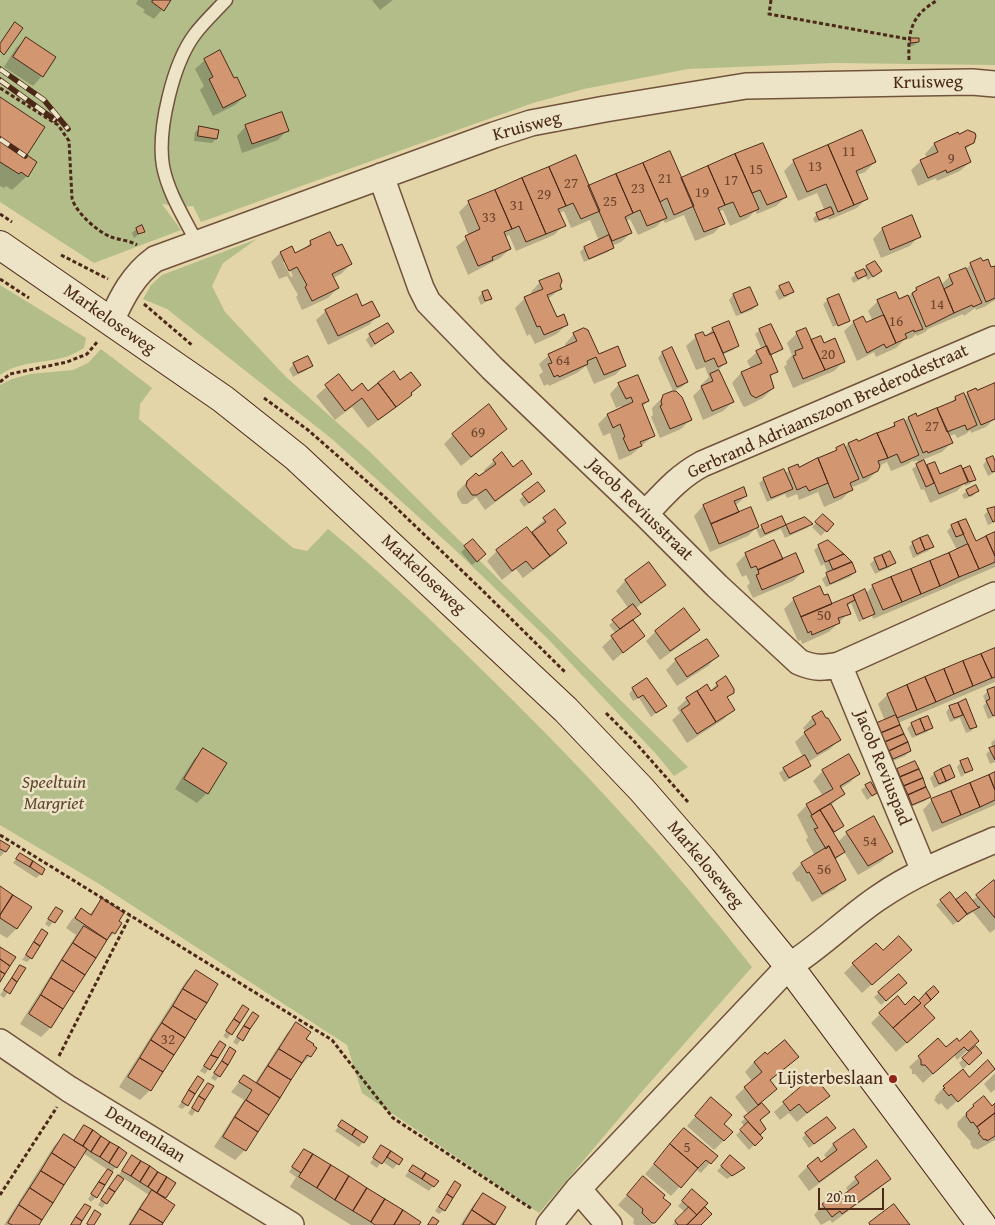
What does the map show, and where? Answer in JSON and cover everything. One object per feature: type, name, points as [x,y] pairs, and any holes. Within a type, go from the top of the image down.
[{"type":"main road","name":"Markeloseweg","points":[[7,235],[101,336],[223,399],[296,457],[566,710],[642,790],[696,852],[789,966],[982,1225]]},
{"type":"street","name":"Kruisweg","points":[[101,336],[125,290],[137,274],[155,259],[531,123],[746,86],[909,82],[995,84]]},
{"type":"street","name":"Jacob Reviusstraat","points":[[382,176],[421,288],[428,302],[492,368],[645,514],[717,586],[799,662],[811,667],[822,668],[839,665],[995,595]]},
{"type":"street","name":"Gerbrand Adriaanszoon Brederodestraat","points":[[645,514],[674,483],[694,468],[995,340]]},
{"type":"street","name":"Jacob Reviuspad","points":[[839,665],[924,871]]},
{"type":"street","points":[[550,1224],[578,1189],[789,966],[808,954],[878,898],[924,871],[995,840]]},
{"type":"street","name":"Dennenlaan","points":[[0,1042],[59,1082],[291,1225]]},
{"type":"street","points":[[578,1189],[609,1225]]},
{"type":"lane","points":[[197,243],[170,187],[163,166],[163,134],[174,77],[194,35],[226,0]]},
{"type":"path","points":[[771,0],[769,14],[908,39]]},
{"type":"path","points":[[909,82],[908,39],[914,22],[925,8],[938,0]]},
{"type":"path","points":[[0,88],[58,125],[64,133],[68,141],[70,191],[73,202],[92,224],[109,236],[133,242],[155,259]]},
{"type":"path","points":[[0,214],[7,235]]},
{"type":"path","name":"Markeloseweg","points":[[58,254],[101,274],[125,290]]},
{"type":"path","name":"Markeloseweg","points":[[0,279],[33,300]]},
{"type":"path","points":[[0,382],[10,374],[74,359],[87,354],[101,336]]},
{"type":"path","points":[[0,835],[332,1040],[393,1118],[550,1224]]},
{"type":"path","points":[[0,1195],[59,1082],[130,916]]},
{"type":"green space","points":[[0,0],[995,0],[995,65],[834,63],[688,69],[584,89],[533,103],[201,222],[193,206],[182,207],[162,204],[181,230],[94,263],[0,202]]},
{"type":"green space","points":[[257,239],[223,263],[212,286],[225,312],[286,377],[368,450],[688,767],[674,776],[657,755],[549,640],[452,547],[332,439],[167,309],[143,299],[151,285],[162,275]]},
{"type":"green space","points":[[0,285],[86,338],[84,348],[65,357],[22,365],[0,375]]},
{"type":"green space","name":"Speeltuin Margriet","points":[[101,349],[152,388],[140,404],[139,419],[293,548],[307,551],[328,529],[424,614],[515,702],[586,775],[688,888],[752,967],[638,1096],[539,1213],[362,1093],[347,1045],[96,882],[0,825],[0,385],[12,379],[30,374],[73,370],[88,363]]},
{"type":"building","points":[[153,0],[171,0],[164,11],[152,2]]},
{"type":"building","points":[[15,22],[23,28],[4,55],[0,51],[0,44]]},
{"type":"building","points":[[26,37],[56,57],[43,77],[13,57]]},
{"type":"building","points":[[911,38],[919,38],[919,42],[911,43]]},
{"type":"building","points":[[220,50],[234,78],[237,77],[246,96],[223,108],[209,79],[213,77],[204,59]]},
{"type":"building","points":[[0,97],[45,127],[27,155],[37,162],[28,177],[21,172],[19,174],[0,162]]},
{"type":"building","points":[[282,112],[289,131],[252,144],[245,125]]},
{"type":"building","points":[[199,126],[219,130],[217,139],[198,136]]},
{"type":"building","points":[[862,130],[876,162],[856,171],[868,199],[854,205],[828,145]]},
{"type":"building","points":[[968,130],[975,133],[976,136],[974,143],[965,147],[971,162],[947,173],[946,170],[928,178],[920,160],[938,152],[934,143],[958,132],[959,134]]},
{"type":"building","points":[[763,143],[787,197],[767,205],[760,190],[752,193],[735,154]]},
{"type":"building","points":[[828,145],[854,205],[838,212],[826,184],[807,192],[793,160]]},
{"type":"building","points":[[670,151],[694,206],[674,215],[667,198],[660,202],[643,163]]},
{"type":"building","points":[[735,154],[759,209],[740,217],[733,202],[725,205],[708,166]]},
{"type":"building","points":[[576,155],[600,211],[581,219],[573,203],[566,206],[549,167]]},
{"type":"building","points":[[643,163],[667,218],[647,226],[640,210],[633,213],[616,174]]},
{"type":"building","points":[[708,166],[725,205],[718,208],[725,224],[704,232],[681,178]]},
{"type":"building","points":[[549,167],[566,206],[558,209],[566,226],[546,234],[522,178]]},
{"type":"building","points":[[616,174],[633,213],[625,217],[632,233],[612,241],[588,186]]},
{"type":"building","points":[[522,178],[546,234],[526,242],[519,226],[512,229],[495,190]]},
{"type":"building","points":[[495,190],[512,229],[504,232],[511,249],[492,257],[493,260],[478,266],[465,236],[480,229],[468,201]]},
{"type":"building","points":[[831,207],[834,214],[819,220],[816,213]]},
{"type":"building","points":[[912,215],[921,237],[890,250],[882,228]]},
{"type":"building","points":[[142,225],[145,232],[138,234],[136,228]]},
{"type":"building","points":[[330,232],[337,246],[342,244],[352,264],[332,274],[339,288],[312,301],[305,287],[307,285],[297,267],[289,271],[280,252],[292,246],[295,253],[311,245],[310,241]]},
{"type":"building","points":[[609,235],[614,248],[589,259],[584,247]]},
{"type":"building","points":[[981,258],[983,261],[988,259],[991,267],[995,266],[995,298],[986,302],[970,263]]},
{"type":"building","points":[[875,261],[882,271],[873,277],[866,266]]},
{"type":"building","points":[[966,268],[982,303],[954,313],[944,289],[953,284],[949,275]]},
{"type":"building","points":[[864,269],[867,275],[858,279],[855,273]]},
{"type":"building","points":[[559,273],[562,289],[547,295],[557,317],[564,314],[568,325],[544,335],[540,326],[537,327],[524,297],[543,289],[539,281]]},
{"type":"building","points":[[939,277],[954,313],[926,327],[912,293],[917,290],[916,288]]},
{"type":"building","points":[[789,282],[794,292],[784,296],[779,286]]},
{"type":"building","points":[[750,287],[758,305],[741,313],[733,294]]},
{"type":"building","points":[[488,290],[492,299],[485,301],[482,292]]},
{"type":"building","points":[[896,292],[899,299],[908,295],[923,329],[905,334],[907,338],[896,343],[877,300]]},
{"type":"building","points":[[357,294],[362,306],[372,301],[380,316],[338,336],[325,310]]},
{"type":"building","points":[[839,294],[850,321],[838,326],[827,299]]},
{"type":"building","points":[[884,315],[896,343],[886,348],[884,344],[867,353],[853,321],[863,316],[866,322]]},
{"type":"building","points":[[729,321],[739,346],[723,353],[712,328]]},
{"type":"building","points":[[388,323],[394,332],[375,344],[369,334]]},
{"type":"building","points":[[771,324],[783,349],[770,355],[759,329]]},
{"type":"building","points":[[584,328],[588,330],[599,354],[618,346],[626,366],[604,375],[596,357],[587,361],[588,364],[559,377],[558,375],[554,377],[548,364],[552,363],[548,354],[577,341],[573,333]]},
{"type":"building","points":[[806,328],[825,370],[803,379],[793,356],[796,355],[795,351],[803,348],[796,332]]},
{"type":"building","points":[[703,332],[705,336],[714,332],[727,363],[718,367],[714,358],[705,362],[695,335]]},
{"type":"building","points":[[821,336],[824,343],[835,338],[845,362],[825,370],[811,340]]},
{"type":"building","points":[[767,346],[778,372],[770,375],[774,388],[756,398],[751,395],[741,372],[762,363],[756,351]]},
{"type":"building","points":[[672,347],[688,382],[677,387],[662,352]]},
{"type":"building","points":[[308,356],[313,366],[298,373],[293,363]]},
{"type":"building","points":[[719,370],[734,402],[712,411],[701,386],[713,381],[710,374]]},
{"type":"building","points":[[394,371],[400,380],[411,372],[421,385],[411,393],[412,395],[396,407],[378,383]]},
{"type":"building","points":[[339,374],[352,391],[362,383],[368,391],[378,383],[396,407],[378,420],[362,398],[345,411],[325,385]]},
{"type":"building","points":[[638,375],[649,401],[642,404],[655,436],[640,442],[642,446],[629,451],[623,438],[625,437],[620,424],[613,428],[607,414],[633,402],[631,397],[626,399],[618,383]]},
{"type":"building","points":[[995,383],[995,419],[981,425],[967,392]]},
{"type":"building","points":[[676,391],[682,397],[692,420],[670,429],[660,406],[662,405],[663,395]]},
{"type":"building","points":[[964,393],[977,425],[967,430],[965,425],[947,432],[937,408],[956,400],[955,397]]},
{"type":"building","points":[[489,404],[507,429],[471,457],[452,434]]},
{"type":"building","points":[[937,408],[953,443],[928,453],[927,451],[923,453],[908,417],[916,413],[917,416]]},
{"type":"building","points":[[904,419],[919,455],[901,463],[897,454],[888,458],[877,433],[895,426],[894,423]]},
{"type":"building","points":[[877,433],[888,458],[878,461],[880,466],[878,471],[863,478],[848,443]]},
{"type":"building","points":[[844,444],[859,479],[850,483],[853,490],[834,498],[818,458],[837,450],[836,448]]},
{"type":"building","points":[[502,452],[513,467],[522,460],[532,474],[495,501],[486,489],[477,495],[472,495],[466,486],[467,481],[476,473],[479,476],[496,464],[493,460]]},
{"type":"building","points":[[993,456],[995,471],[992,472],[986,459]]},
{"type":"building","points":[[818,458],[828,483],[809,491],[806,486],[797,490],[788,468],[798,464],[799,467]]},
{"type":"building","points":[[924,460],[934,483],[926,487],[916,464]]},
{"type":"building","points":[[935,462],[940,474],[961,465],[968,482],[939,494],[927,465]]},
{"type":"building","points":[[970,466],[976,480],[969,482],[963,469]]},
{"type":"building","points":[[784,469],[793,489],[771,498],[763,478]]},
{"type":"building","points":[[538,482],[545,491],[529,503],[522,494]]},
{"type":"building","points":[[976,485],[979,491],[969,496],[966,490]]},
{"type":"building","points":[[744,487],[747,496],[734,501],[739,512],[711,524],[703,505]]},
{"type":"building","points":[[751,507],[759,527],[719,544],[711,524]]},
{"type":"building","points":[[995,507],[995,521],[993,522],[987,509]]},
{"type":"building","points":[[555,509],[566,523],[557,530],[567,543],[550,556],[532,532],[546,522],[543,518]]},
{"type":"building","points":[[823,514],[834,524],[827,532],[815,522]]},
{"type":"building","points":[[782,516],[786,525],[765,534],[761,525]]},
{"type":"building","points":[[805,517],[813,524],[790,534],[786,525]]},
{"type":"building","points":[[966,519],[976,541],[986,536],[995,556],[995,562],[979,569],[958,522]]},
{"type":"building","points":[[958,522],[964,534],[956,537],[951,525]]},
{"type":"building","points":[[527,527],[550,556],[533,569],[526,561],[512,571],[496,550]]},
{"type":"building","points":[[995,532],[995,556],[986,536]]},
{"type":"building","points":[[928,535],[934,547],[925,550],[920,538]]},
{"type":"building","points":[[920,538],[925,550],[917,554],[912,542]]},
{"type":"building","points":[[473,539],[486,554],[477,562],[464,546]]},
{"type":"building","points":[[774,540],[783,559],[758,570],[756,566],[751,568],[745,553]]},
{"type":"building","points":[[828,540],[844,554],[825,562],[818,545]]},
{"type":"building","points":[[968,544],[979,569],[959,577],[949,553]]},
{"type":"building","points":[[890,551],[896,563],[887,567],[882,555]]},
{"type":"building","points":[[796,553],[804,572],[762,590],[756,575],[759,574],[758,570]]},
{"type":"building","points":[[949,553],[959,577],[940,586],[930,561]]},
{"type":"building","points":[[844,554],[852,562],[833,570],[829,561]]},
{"type":"building","points":[[882,555],[887,567],[879,570],[874,558]]},
{"type":"building","points":[[930,561],[940,586],[921,594],[911,569]]},
{"type":"building","points":[[649,562],[666,585],[641,603],[625,580]]},
{"type":"building","points":[[852,562],[856,572],[830,584],[826,573]]},
{"type":"building","points":[[911,569],[921,594],[902,602],[891,577]]},
{"type":"building","points":[[891,577],[902,602],[883,610],[872,585]]},
{"type":"building","points":[[820,586],[824,595],[828,594],[832,604],[801,617],[793,598]]},
{"type":"building","points":[[865,589],[875,614],[863,619],[853,595]]},
{"type":"building","points":[[853,595],[855,600],[847,604],[851,614],[838,618],[840,623],[812,635],[811,631],[808,633],[801,617]]},
{"type":"building","points":[[633,604],[641,614],[620,629],[612,620]]},
{"type":"building","points":[[684,608],[700,630],[670,651],[655,631]]},
{"type":"building","points":[[633,620],[645,636],[623,653],[611,636]]},
{"type":"building","points":[[707,639],[719,656],[687,677],[675,659]]},
{"type":"building","points":[[995,648],[995,677],[992,678],[981,654]]},
{"type":"building","points":[[981,654],[992,678],[973,686],[963,661]]},
{"type":"building","points":[[963,661],[973,686],[954,694],[944,669]]},
{"type":"building","points":[[944,669],[954,694],[936,702],[925,677]]},
{"type":"building","points":[[726,676],[734,689],[734,693],[727,697],[735,710],[716,722],[697,691],[707,684],[711,691],[718,686],[716,683]]},
{"type":"building","points":[[925,677],[936,702],[917,710],[907,685]]},
{"type":"building","points":[[647,678],[667,706],[656,713],[643,695],[638,698],[632,688]]},
{"type":"building","points":[[907,685],[917,710],[897,718],[887,694]]},
{"type":"building","points":[[995,687],[995,715],[993,716],[986,701],[990,699],[987,690]]},
{"type":"building","points":[[697,691],[716,722],[697,734],[681,710],[690,704],[686,698]]},
{"type":"building","points":[[966,699],[977,727],[970,729],[958,703]]},
{"type":"building","points":[[958,703],[963,715],[954,718],[949,706]]},
{"type":"building","points":[[822,711],[841,740],[817,754],[804,732],[816,724],[812,717]]},
{"type":"building","points":[[896,715],[900,725],[881,733],[877,723]]},
{"type":"building","points":[[928,716],[933,728],[925,731],[920,719]]},
{"type":"building","points":[[920,719],[925,731],[916,735],[911,723]]},
{"type":"building","points":[[900,725],[904,734],[885,742],[881,733]]},
{"type":"building","points":[[904,734],[908,742],[889,751],[885,742]]},
{"type":"building","points":[[908,742],[911,751],[893,759],[889,751]]},
{"type":"building","points":[[995,746],[995,760],[989,748]]},
{"type":"building","points":[[203,748],[227,763],[208,794],[184,779]]},
{"type":"building","points":[[849,754],[860,774],[840,786],[845,794],[812,815],[806,804],[833,789],[822,770]]},
{"type":"building","points":[[805,755],[811,766],[789,778],[783,768]]},
{"type":"building","points":[[968,758],[973,770],[965,773],[960,761]]},
{"type":"building","points":[[915,761],[919,769],[900,777],[897,769]]},
{"type":"building","points":[[950,765],[955,777],[946,781],[941,769]]},
{"type":"building","points":[[919,769],[923,778],[904,786],[900,777]]},
{"type":"building","points":[[941,769],[946,781],[939,784],[934,773]]},
{"type":"building","points":[[995,772],[995,790],[989,775]]},
{"type":"building","points":[[989,775],[995,790],[995,800],[980,807],[970,783]]},
{"type":"building","points":[[923,778],[926,787],[908,795],[904,786]]},
{"type":"building","points":[[871,782],[877,793],[872,796],[865,785]]},
{"type":"building","points":[[970,783],[980,807],[961,815],[951,791]]},
{"type":"building","points":[[926,787],[931,797],[912,805],[908,795]]},
{"type":"building","points":[[951,791],[961,815],[942,823],[931,799]]},
{"type":"building","points":[[831,804],[844,826],[834,832],[820,810]]},
{"type":"building","points":[[820,810],[845,852],[835,858],[829,846],[826,849],[814,829],[818,828],[811,816]]},
{"type":"building","points":[[874,816],[893,852],[868,866],[846,832]]},
{"type":"building","points":[[0,840],[10,846],[6,852],[0,849]]},
{"type":"building","points":[[829,846],[846,880],[822,894],[809,872],[807,873],[801,863]]},
{"type":"building","points":[[20,853],[33,861],[30,867],[16,859]]},
{"type":"building","points":[[33,861],[45,869],[42,875],[30,867]]},
{"type":"building","points":[[994,880],[995,882],[995,918],[976,895]]},
{"type":"building","points":[[0,886],[13,895],[0,915]]},
{"type":"building","points":[[950,892],[967,914],[958,922],[940,900]]},
{"type":"building","points":[[966,892],[980,907],[967,914],[956,900]]},
{"type":"building","points":[[13,895],[32,907],[17,929],[0,918]]},
{"type":"building","points":[[102,898],[124,913],[119,921],[122,923],[115,934],[112,932],[107,940],[75,918],[81,908],[91,915]]},
{"type":"building","points":[[56,907],[63,911],[55,923],[48,919]]},
{"type":"building","points":[[84,926],[107,940],[96,958],[73,943]]},
{"type":"building","points":[[42,929],[48,933],[40,946],[34,942]]},
{"type":"building","points":[[899,936],[912,950],[872,985],[852,963],[876,943],[883,950]]},
{"type":"building","points":[[34,942],[40,946],[32,959],[26,955]]},
{"type":"building","points":[[73,943],[96,958],[85,975],[62,960]]},
{"type":"building","points":[[0,947],[16,957],[10,966],[0,959]]},
{"type":"building","points":[[0,959],[10,966],[5,974],[0,971]]},
{"type":"building","points":[[62,960],[85,975],[74,992],[51,978]]},
{"type":"building","points":[[20,965],[26,968],[17,982],[12,978]]},
{"type":"building","points":[[196,970],[218,984],[207,1003],[183,989]]},
{"type":"building","points":[[0,971],[5,974],[0,982]]},
{"type":"building","points":[[899,974],[907,983],[886,1001],[878,992]]},
{"type":"building","points":[[12,978],[17,982],[10,994],[4,990]]},
{"type":"building","points":[[51,978],[74,992],[63,1009],[41,995]]},
{"type":"building","points":[[934,986],[939,992],[931,1000],[926,993]]},
{"type":"building","points":[[183,989],[207,1003],[196,1020],[173,1006]]},
{"type":"building","points":[[926,993],[931,1000],[924,1006],[935,1018],[907,1043],[893,1028],[921,1003],[919,1001]]},
{"type":"building","points":[[41,995],[63,1009],[51,1028],[29,1014]]},
{"type":"building","points":[[898,996],[905,1005],[914,996],[921,1003],[893,1028],[879,1013]]},
{"type":"building","points":[[243,1005],[249,1009],[240,1023],[234,1019]]},
{"type":"building","points":[[173,1006],[196,1020],[185,1038],[162,1023]]},
{"type":"building","points":[[253,1012],[259,1016],[250,1029],[244,1026]]},
{"type":"building","points":[[234,1019],[240,1023],[232,1035],[226,1031]]},
{"type":"building","points":[[296,1022],[311,1032],[306,1039],[317,1048],[311,1057],[307,1055],[302,1063],[279,1049]]},
{"type":"building","points":[[162,1023],[185,1038],[174,1055],[151,1040]]},
{"type":"building","points":[[244,1026],[250,1029],[243,1041],[237,1037]]},
{"type":"building","points":[[971,1031],[979,1041],[968,1051],[964,1047],[933,1074],[925,1065],[921,1065],[921,1060],[918,1056],[938,1038],[946,1047],[957,1038],[959,1041]]},
{"type":"building","points":[[151,1040],[174,1055],[163,1072],[140,1058]]},
{"type":"building","points":[[785,1040],[799,1057],[770,1080],[777,1089],[758,1105],[744,1087],[762,1072],[754,1062],[765,1052],[767,1054]]},
{"type":"building","points":[[220,1041],[226,1045],[218,1058],[211,1055]]},
{"type":"building","points":[[976,1046],[982,1053],[969,1065],[962,1058]]},
{"type":"building","points":[[230,1047],[236,1051],[228,1065],[222,1061]]},
{"type":"building","points":[[279,1049],[302,1063],[291,1080],[268,1066]]},
{"type":"building","points":[[211,1055],[218,1058],[210,1070],[204,1066]]},
{"type":"building","points":[[140,1058],[163,1072],[151,1091],[128,1077]]},
{"type":"building","points":[[988,1060],[995,1069],[958,1102],[943,1089],[945,1088],[943,1086],[963,1069],[969,1077]]},
{"type":"building","points":[[222,1061],[228,1065],[220,1077],[214,1073]]},
{"type":"building","points":[[268,1066],[291,1080],[280,1098],[257,1083]]},
{"type":"building","points":[[244,1075],[280,1098],[269,1115],[246,1100],[252,1090],[239,1082]]},
{"type":"building","points":[[198,1076],[204,1080],[195,1094],[189,1090]]},
{"type":"building","points":[[814,1076],[830,1096],[807,1113],[799,1104],[790,1111],[783,1102]]},
{"type":"building","points":[[208,1083],[214,1086],[205,1100],[199,1096]]},
{"type":"building","points":[[189,1090],[195,1094],[188,1106],[182,1102]]},
{"type":"building","points":[[199,1096],[205,1100],[198,1112],[192,1108]]},
{"type":"building","points":[[984,1096],[992,1106],[995,1103],[995,1113],[977,1127],[973,1122],[971,1123],[966,1113]]},
{"type":"building","points":[[711,1097],[732,1115],[724,1124],[733,1132],[724,1141],[695,1116]]},
{"type":"building","points":[[246,1100],[269,1115],[258,1132],[235,1117]]},
{"type":"building","points":[[762,1103],[770,1112],[760,1120],[766,1129],[760,1135],[744,1117]]},
{"type":"building","points":[[995,1113],[995,1136],[987,1141],[986,1139],[984,1140],[978,1133],[980,1132],[977,1127]]},
{"type":"building","points":[[235,1117],[258,1132],[246,1151],[223,1137]]},
{"type":"building","points":[[827,1117],[836,1128],[814,1144],[805,1133]]},
{"type":"building","points":[[342,1120],[356,1129],[352,1135],[338,1126]]},
{"type":"building","points":[[748,1122],[763,1138],[755,1146],[740,1130]]},
{"type":"building","points":[[84,1125],[93,1130],[83,1146],[74,1141]]},
{"type":"building","points":[[684,1128],[718,1156],[711,1164],[706,1160],[698,1168],[670,1144]]},
{"type":"building","points":[[356,1129],[368,1137],[364,1143],[352,1135]]},
{"type":"building","points":[[854,1129],[867,1147],[819,1182],[807,1166],[818,1157],[821,1162],[837,1150],[833,1144]]},
{"type":"building","points":[[93,1130],[101,1136],[91,1152],[83,1146]]},
{"type":"building","points":[[64,1134],[87,1149],[75,1168],[52,1153]]},
{"type":"building","points":[[101,1136],[110,1142],[100,1157],[91,1152]]},
{"type":"building","points":[[110,1142],[119,1147],[109,1163],[100,1157]]},
{"type":"building","points":[[670,1144],[698,1168],[681,1188],[654,1164]]},
{"type":"building","points":[[381,1145],[391,1151],[382,1164],[373,1158]]},
{"type":"building","points":[[119,1147],[127,1153],[117,1168],[109,1163]]},
{"type":"building","points":[[304,1149],[313,1154],[301,1173],[292,1167]]},
{"type":"building","points":[[391,1151],[403,1159],[399,1165],[387,1157]]},
{"type":"building","points":[[52,1153],[75,1168],[64,1185],[41,1171]]},
{"type":"building","points":[[313,1154],[331,1165],[317,1188],[299,1177]]},
{"type":"building","points":[[132,1155],[141,1161],[131,1176],[122,1171]]},
{"type":"building","points":[[730,1155],[745,1168],[732,1176],[721,1166]]},
{"type":"building","points":[[877,1160],[891,1179],[842,1214],[840,1211],[832,1217],[822,1204],[840,1191],[843,1195],[859,1183],[855,1177]]},
{"type":"building","points":[[141,1161],[150,1166],[140,1182],[131,1176]]},
{"type":"building","points":[[331,1165],[349,1176],[335,1200],[317,1188]]},
{"type":"building","points":[[413,1165],[426,1173],[422,1179],[409,1171]]},
{"type":"building","points":[[150,1166],[158,1172],[148,1187],[140,1182]]},
{"type":"building","points":[[108,1169],[113,1172],[105,1185],[99,1182]]},
{"type":"building","points":[[41,1171],[64,1185],[53,1203],[30,1188]]},
{"type":"building","points":[[158,1172],[167,1177],[157,1193],[148,1187]]},
{"type":"building","points":[[426,1173],[439,1181],[434,1187],[422,1179]]},
{"type":"building","points":[[118,1175],[124,1179],[115,1192],[109,1188]]},
{"type":"building","points":[[349,1176],[367,1188],[353,1211],[335,1200]]},
{"type":"building","points":[[643,1176],[665,1195],[663,1198],[671,1204],[655,1223],[652,1223],[642,1213],[643,1209],[627,1195]]},
{"type":"building","points":[[167,1177],[176,1183],[166,1198],[157,1193]]},
{"type":"building","points":[[455,1181],[461,1185],[453,1198],[447,1194]]},
{"type":"building","points":[[99,1182],[105,1185],[97,1198],[91,1194]]},
{"type":"building","points":[[30,1188],[53,1203],[42,1220],[19,1205]]},
{"type":"building","points":[[109,1188],[115,1192],[107,1204],[101,1200]]},
{"type":"building","points":[[367,1188],[385,1199],[371,1222],[353,1211]]},
{"type":"building","points":[[692,1189],[708,1203],[697,1215],[682,1201]]},
{"type":"building","points":[[152,1190],[175,1205],[163,1223],[140,1209]]},
{"type":"building","points":[[483,1193],[506,1207],[495,1225],[472,1210]]},
{"type":"building","points":[[447,1194],[453,1198],[445,1211],[439,1207]]},
{"type":"building","points":[[385,1199],[403,1210],[394,1225],[375,1225],[371,1222]]},
{"type":"building","points":[[85,1204],[91,1207],[82,1221],[76,1217]]},
{"type":"building","points":[[894,1204],[910,1225],[870,1225],[869,1223]]},
{"type":"building","points":[[19,1205],[42,1220],[39,1225],[12,1225],[8,1223]]},
{"type":"building","points":[[689,1207],[697,1215],[687,1225],[678,1225],[675,1221]]},
{"type":"building","points":[[705,1207],[712,1214],[701,1225],[687,1225]]},
{"type":"building","points":[[140,1209],[163,1223],[162,1225],[130,1225]]},
{"type":"building","points":[[95,1210],[101,1214],[94,1225],[89,1225],[87,1224]]},
{"type":"building","points":[[403,1210],[421,1222],[419,1225],[394,1225]]},
{"type":"building","points":[[472,1210],[494,1225],[463,1225]]},
{"type":"building","points":[[76,1217],[82,1221],[80,1225],[71,1225]]},
{"type":"building","points":[[433,1217],[439,1221],[436,1225],[428,1225]]},
{"type":"railway","points":[[0,69],[44,100],[68,129]]},
{"type":"railway","points":[[0,80],[55,120]]},
{"type":"railway","points":[[0,139],[25,156]]},
{"type":"place","name":"Lijsterbeslaan","points":[[893,1079]]}]
